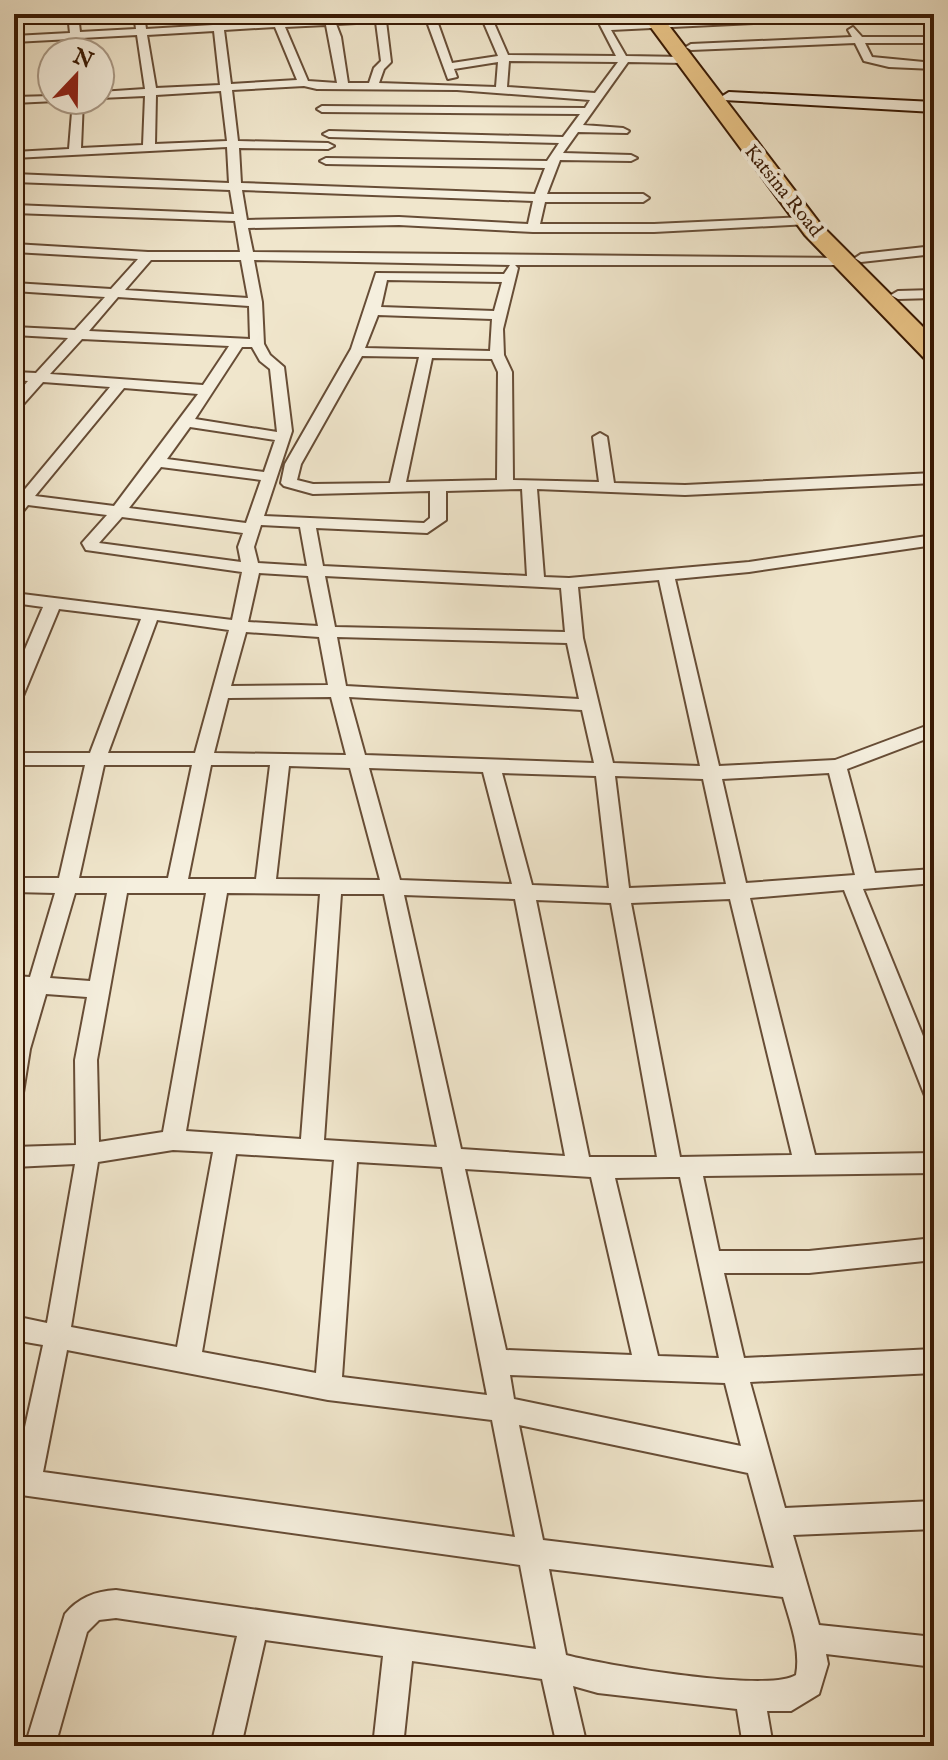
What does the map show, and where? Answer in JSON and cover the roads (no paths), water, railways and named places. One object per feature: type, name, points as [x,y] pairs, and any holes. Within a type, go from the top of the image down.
[{"type":"highway","name":"Katsina Road","points":[[662,18],[805,221],[898,295],[934,330]]},
{"type":"highway","name":"Katsina Road","points":[[688,54],[729,97],[851,259],[934,353]]},
{"type":"street","points":[[73,14],[78,35]]},
{"type":"street","points":[[139,14],[151,91],[149,148]]},
{"type":"street","points":[[14,39],[144,32],[218,21],[463,14]]},
{"type":"street","points":[[485,14],[504,58],[501,89]]},
{"type":"street","points":[[429,15],[465,111],[467,195],[463,224]]},
{"type":"street","points":[[624,61],[604,27],[662,18],[847,15],[934,18]]},
{"type":"street","points":[[847,15],[868,59],[877,63],[934,66]]},
{"type":"street","points":[[373,86],[379,68],[386,62],[380,16]]},
{"type":"street","points":[[328,17],[336,37],[343,86]]},
{"type":"street","points":[[277,19],[322,109],[328,140],[315,206]]},
{"type":"street","points":[[176,887],[203,758],[242,624],[251,568],[246,547],[286,422],[277,367],[265,358],[257,344],[255,302],[235,187],[218,21]]},
{"type":"street","points":[[447,67],[504,58],[624,61],[858,39],[934,40]]},
{"type":"street","points":[[533,228],[553,161],[624,61]]},
{"type":"street","points":[[116,94],[311,85],[457,87],[599,97]]},
{"type":"street","points":[[729,97],[934,107]]},
{"type":"street","points":[[14,100],[36,99]]},
{"type":"street","points":[[322,109],[587,111]]},
{"type":"street","points":[[77,116],[75,152],[83,168]]},
{"type":"street","points":[[574,128],[623,131]]},
{"type":"street","points":[[14,178],[83,168],[149,148],[328,140],[567,140]]},
{"type":"street","points":[[14,155],[75,152]]},
{"type":"street","points":[[326,161],[467,165],[631,158]]},
{"type":"street","points":[[58,189],[83,168],[235,187],[315,206],[463,224],[533,228],[669,228],[805,221]]},
{"type":"street","points":[[14,209],[44,205],[242,221],[315,206],[467,195],[643,198]]},
{"type":"street","points":[[14,248],[148,256],[514,261],[851,259],[934,250]]},
{"type":"street","points":[[14,406],[148,256]]},
{"type":"street","points":[[505,484],[505,372],[497,355],[499,315],[514,261]]},
{"type":"street","points":[[508,278],[381,276],[356,352],[293,464],[289,483],[313,489],[529,484],[685,490],[934,478]]},
{"type":"street","points":[[14,287],[255,302]]},
{"type":"street","points":[[898,295],[934,294]]},
{"type":"street","points":[[372,311],[499,315]]},
{"type":"street","points":[[14,331],[257,344]]},
{"type":"street","points":[[238,343],[156,462],[119,512],[90,543],[92,547],[251,568],[569,583],[765,565],[934,540]]},
{"type":"street","points":[[356,352],[497,355]]},
{"type":"street","points":[[397,487],[426,355]]},
{"type":"street","points":[[14,376],[208,390]]},
{"type":"street","points":[[17,503],[120,384]]},
{"type":"street","points":[[184,422],[283,437]]},
{"type":"street","points":[[600,437],[607,488]]},
{"type":"street","points":[[156,462],[270,477]]},
{"type":"street","points":[[529,484],[536,582]]},
{"type":"street","points":[[17,503],[253,524],[427,528],[438,520],[438,486]]},
{"type":"street","points":[[307,523],[338,691],[392,887],[496,1362],[501,1409],[552,1666],[572,1746]]},
{"type":"street","points":[[666,575],[738,891],[806,1165]]},
{"type":"street","points":[[40,1746],[75,1624],[84,1612],[96,1605],[116,1604],[255,1622],[552,1666],[598,1678],[749,1696],[791,1696],[809,1684],[813,1664],[809,1638],[757,1462],[708,1262],[680,1167],[620,896],[605,769],[574,638],[569,583]]},
{"type":"street","points":[[14,598],[150,617],[242,624],[263,630],[574,638]]},
{"type":"street","points":[[14,696],[53,604]]},
{"type":"street","points":[[14,1092],[25,985],[67,885],[96,760],[150,617]]},
{"type":"street","points":[[223,692],[338,691],[590,705]]},
{"type":"street","points":[[14,759],[280,759],[712,773],[837,766],[934,729]]},
{"type":"street","points":[[265,887],[280,759]]},
{"type":"street","points":[[491,766],[590,1167],[648,1368]]},
{"type":"street","points":[[837,766],[859,882],[934,1091]]},
{"type":"street","points":[[14,885],[392,887],[620,896],[738,891],[934,876]]},
{"type":"street","points":[[173,1140],[218,885]]},
{"type":"street","points":[[118,887],[86,1060],[88,1154],[57,1337],[20,1481],[532,1553],[793,1584]]},
{"type":"street","points":[[312,1147],[331,888]]},
{"type":"street","points":[[25,985],[100,990]]},
{"type":"street","points":[[14,1157],[88,1154],[173,1140],[590,1167],[934,1163]]},
{"type":"street","points":[[187,1363],[226,1143]]},
{"type":"street","points":[[328,1388],[346,1149]]},
{"type":"street","points":[[708,1262],[809,1262],[934,1249]]},
{"type":"street","points":[[14,1328],[328,1388],[501,1409],[757,1462]]},
{"type":"street","points":[[496,1362],[736,1371],[934,1361]]},
{"type":"street","points":[[774,1522],[934,1515]]},
{"type":"street","points":[[226,1746],[255,1622]]},
{"type":"street","points":[[809,1638],[934,1652]]},
{"type":"street","points":[[388,1746],[399,1645]]},
{"type":"street","points":[[749,1696],[758,1746]]}]
